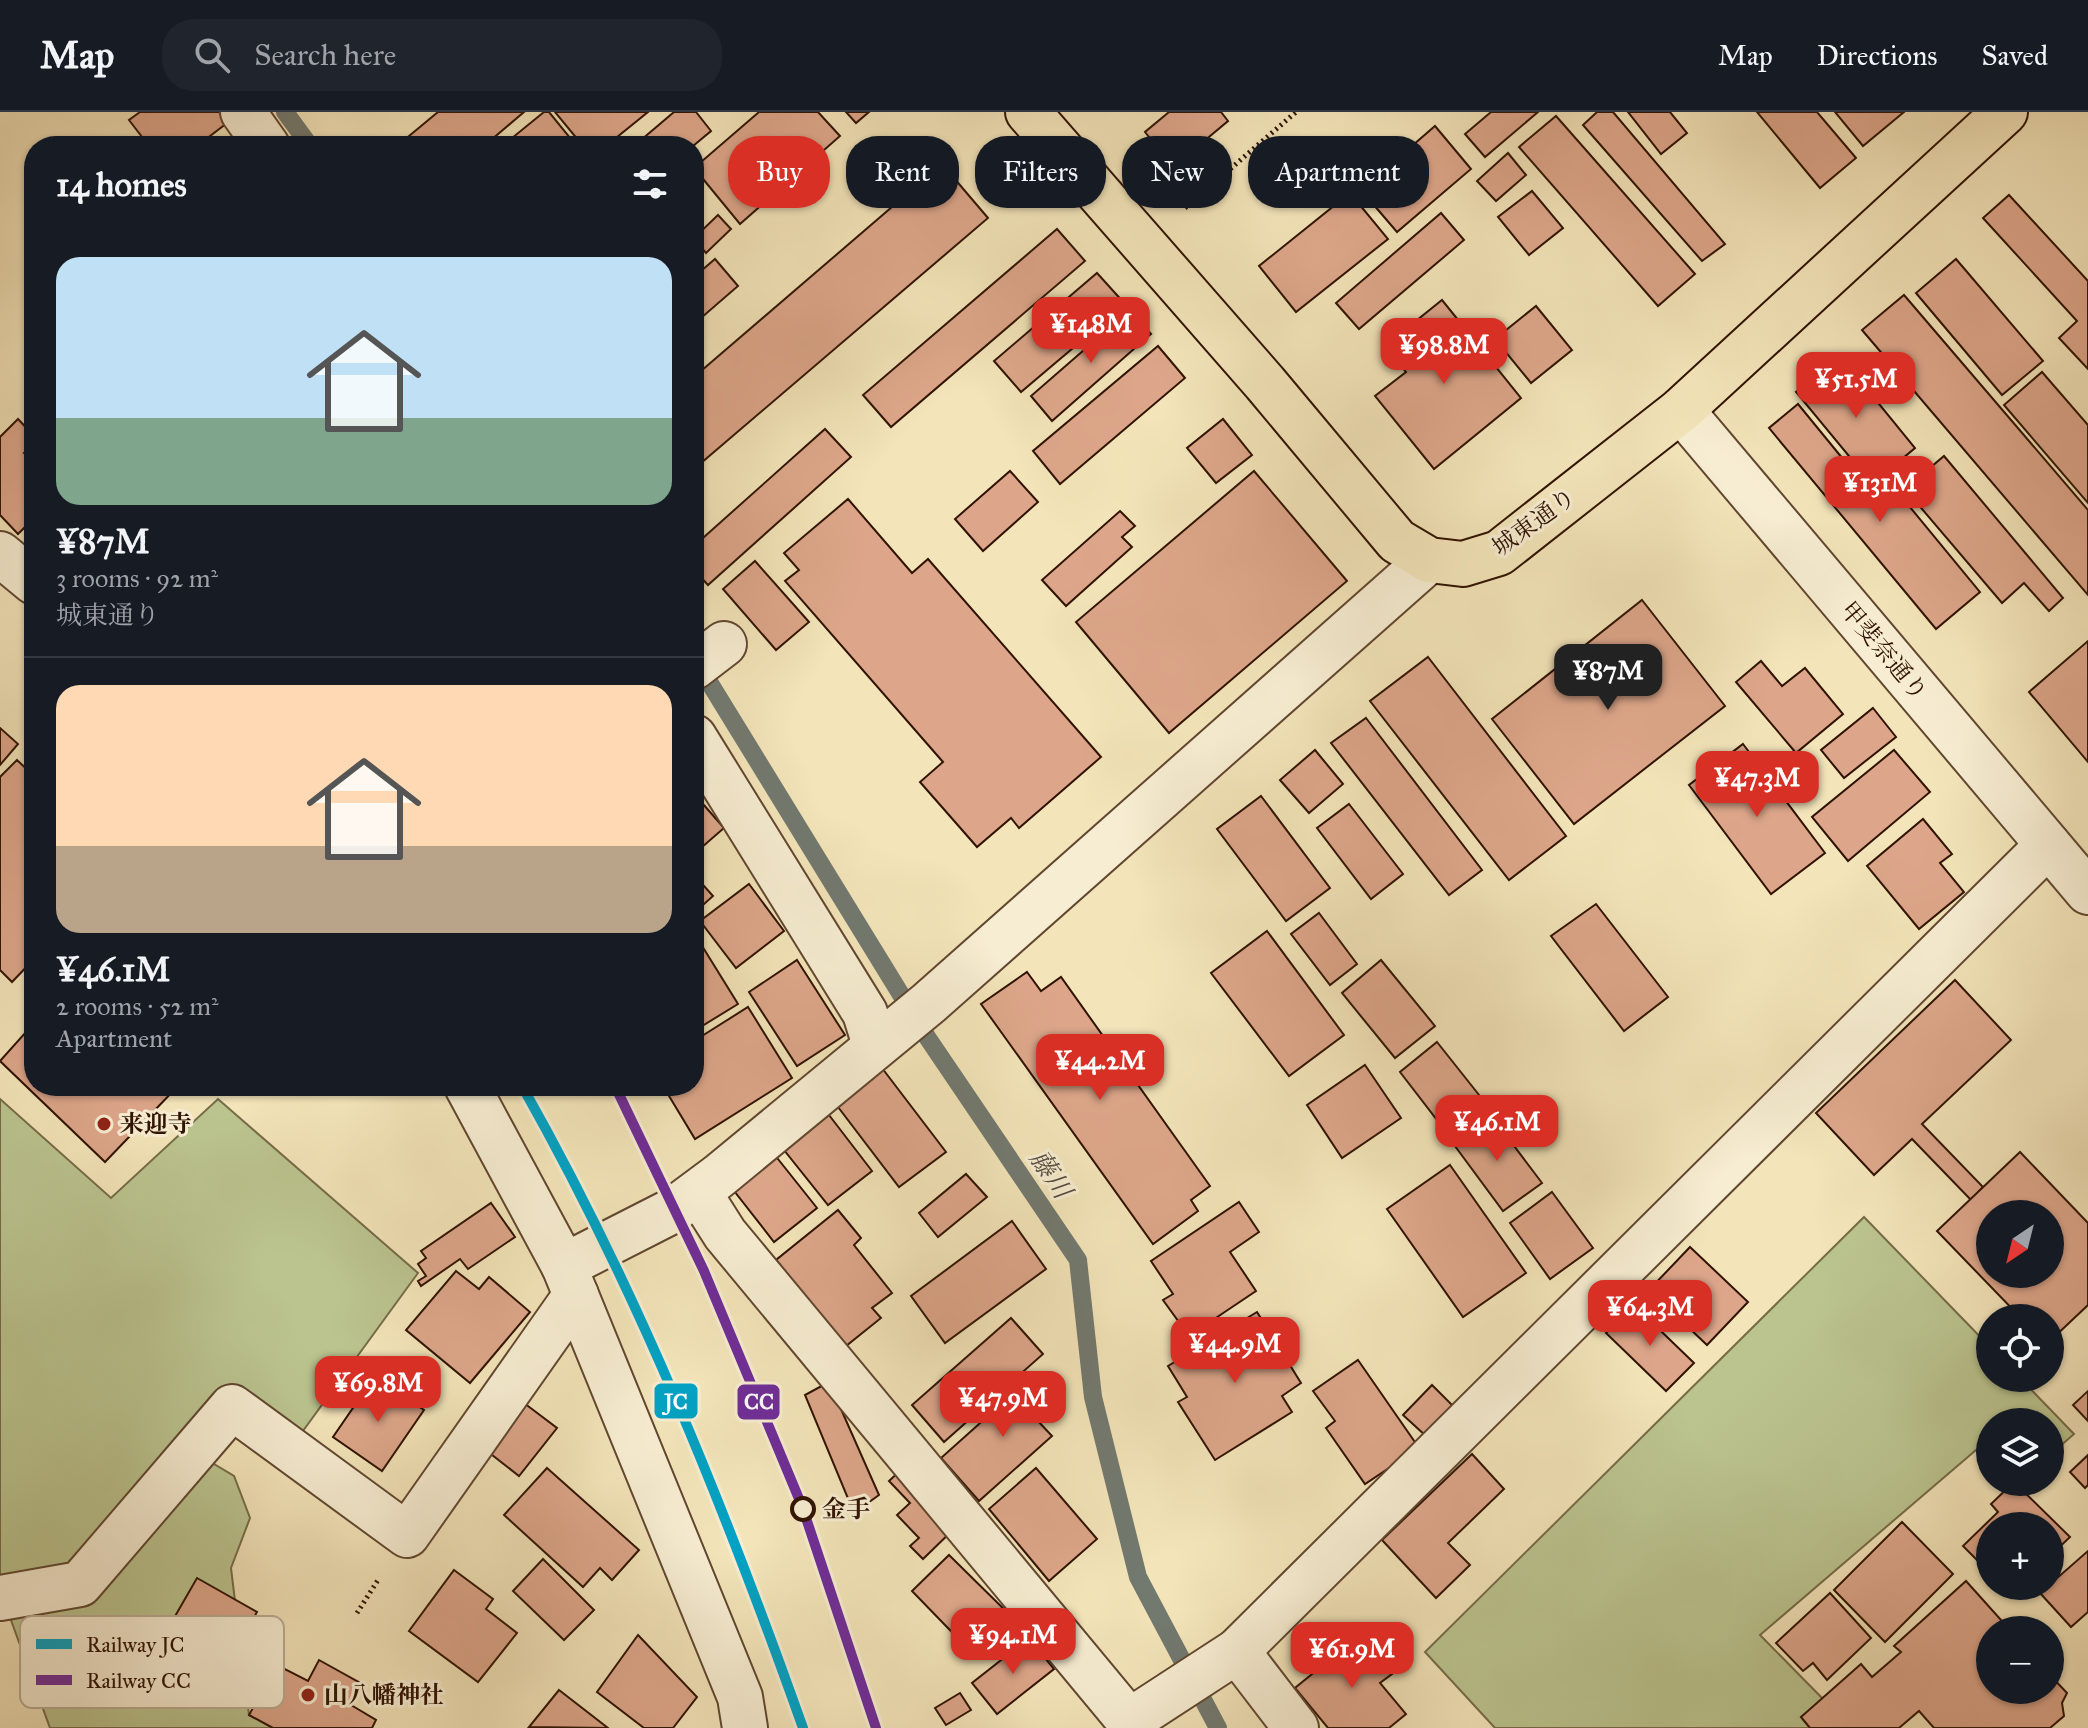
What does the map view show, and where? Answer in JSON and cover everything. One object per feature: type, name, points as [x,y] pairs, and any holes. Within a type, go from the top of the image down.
[{"type":"highway","name":"城東通り","points":[[1028,112],[1397,541],[1429,560],[1463,564],[1499,553],[1681,410],[2005,112]]},
{"type":"street","points":[[243,112],[260,136]]},
{"type":"street","name":"甲斐奈通り","points":[[1681,410],[2088,892]]},
{"type":"street","points":[[0,554],[24,574]]},
{"type":"street","points":[[0,1598],[80,1584],[232,1407],[407,1535],[570,1280],[650,1223],[699,1193],[929,1003],[1429,560]]},
{"type":"street","points":[[704,753],[881,1040]]},
{"type":"street","points":[[699,1193],[725,1234],[1144,1715],[1226,1658],[2048,845]]},
{"type":"street","points":[[472,1096],[570,1280],[740,1697],[745,1728]]},
{"type":"street","points":[[1226,1658],[1296,1728]]},
{"type":"path","points":[[1144,244],[1296,112]]},
{"type":"green space","points":[[0,1099],[111,1198],[218,1099],[418,1273],[289,1450],[232,1407],[194,1452],[234,1476],[250,1518],[231,1568],[237,1616],[20,1616],[20,1645],[3,1598],[0,1598]]},
{"type":"green space","points":[[1864,1217],[1976,1333],[1976,1392],[2034,1392],[2049,1408],[1976,1408],[1976,1450],[1760,1635],[1823,1699],[1801,1717],[1810,1728],[1495,1728],[1425,1652]]},
{"type":"green space","points":[[2064,1424],[2074,1434],[2064,1443]]},
{"type":"green space","points":[[43,1708],[248,1708],[249,1715],[273,1728],[50,1728]]},
{"type":"building","points":[[140,112],[219,112],[227,123],[210,136],[141,136],[129,120]]},
{"type":"building","points":[[438,112],[524,112],[496,136],[409,136]]},
{"type":"building","points":[[544,112],[549,112],[569,136],[514,136]]},
{"type":"building","points":[[555,112],[648,112],[618,136],[575,136]]},
{"type":"building","points":[[674,112],[696,112],[711,131],[704,137],[646,136]]},
{"type":"building","points":[[759,112],[818,112],[840,136],[830,145],[830,136],[731,136]]},
{"type":"building","points":[[846,112],[869,112],[856,123]]},
{"type":"building","points":[[1169,112],[1221,112],[1228,121],[1210,136],[1148,136],[1145,132]]},
{"type":"building","points":[[1491,112],[1538,112],[1485,157],[1465,134]]},
{"type":"building","points":[[1597,112],[1613,112],[1725,244],[1702,261],[1583,125]]},
{"type":"building","points":[[1628,112],[1670,112],[1687,133],[1661,154]]},
{"type":"building","points":[[1757,112],[1817,112],[1856,158],[1820,188]]},
{"type":"building","points":[[1835,112],[1904,112],[1863,146]]},
{"type":"building","points":[[1556,116],[1695,274],[1658,306],[1519,147]]},
{"type":"building","points":[[1435,126],[1471,169],[1429,205],[1429,136],[1423,136]]},
{"type":"building","points":[[728,139],[728,208],[758,208],[740,224],[704,180],[704,159]]},
{"type":"building","points":[[1508,153],[1526,175],[1496,201],[1477,181]]},
{"type":"building","points":[[959,184],[975,203],[975,208],[979,208],[988,218],[704,460],[704,368],[891,208],[959,208]]},
{"type":"building","points":[[1532,191],[1563,228],[1529,255],[1498,217]]},
{"type":"building","points":[[2009,195],[2088,281],[2088,369],[2059,338],[2077,321],[1983,218]]},
{"type":"building","points":[[1331,208],[1362,208],[1388,239],[1296,312],[1259,266]]},
{"type":"building","points":[[1376,208],[1425,208],[1397,232]]},
{"type":"building","points":[[1441,213],[1464,240],[1359,329],[1336,303]]},
{"type":"building","points":[[718,215],[731,229],[706,253],[704,228]]},
{"type":"building","points":[[1057,229],[1085,261],[891,427],[863,395]]},
{"type":"building","points":[[715,259],[738,286],[704,315],[704,268]]},
{"type":"building","points":[[1956,259],[2043,361],[2002,395],[1916,293]]},
{"type":"building","points":[[1097,273],[1125,304],[1021,392],[994,361]]},
{"type":"building","points":[[1904,295],[2088,510],[2088,595],[1862,330]]},
{"type":"building","points":[[1442,300],[1521,398],[1434,469],[1375,396],[1406,372],[1385,346]]},
{"type":"building","points":[[1536,306],[1572,350],[1531,383],[1495,339]]},
{"type":"building","points":[[1130,310],[1151,334],[1052,421],[1031,396]]},
{"type":"building","points":[[1158,346],[1185,378],[1060,484],[1033,451]]},
{"type":"building","points":[[1840,356],[1915,448],[1872,484],[1796,392]]},
{"type":"building","points":[[2042,372],[2088,425],[2088,503],[2004,405]]},
{"type":"building","points":[[1798,404],[1883,508],[1900,495],[1980,592],[1936,629],[1769,428]]},
{"type":"building","points":[[18,419],[24,425],[24,528],[18,534],[0,515],[0,437]]},
{"type":"building","points":[[1223,419],[1252,455],[1216,483],[1187,448]]},
{"type":"building","points":[[825,429],[851,457],[708,585],[704,581],[704,537]]},
{"type":"building","points":[[1944,456],[2063,598],[2049,611],[2024,583],[2002,603],[1905,489]]},
{"type":"building","points":[[1010,471],[1038,502],[983,551],[955,519]]},
{"type":"building","points":[[1254,471],[1347,581],[1169,733],[1076,622]]},
{"type":"building","points":[[848,499],[912,573],[928,559],[1101,757],[1019,828],[1011,818],[977,847],[920,782],[943,762],[785,581],[799,570],[784,553]]},
{"type":"building","points":[[1120,511],[1135,526],[1122,537],[1132,547],[1066,606],[1042,580]]},
{"type":"building","points":[[755,561],[809,622],[776,650],[723,589]]},
{"type":"building","points":[[1642,600],[1725,706],[1574,824],[1492,719]]},
{"type":"building","points":[[2088,641],[2088,762],[2029,692]]},
{"type":"building","points":[[1428,657],[1566,836],[1509,880],[1370,701]]},
{"type":"building","points":[[1761,661],[1782,686],[1805,668],[1843,714],[1796,753],[1736,682]]},
{"type":"building","points":[[1873,708],[1896,737],[1844,778],[1821,750]]},
{"type":"building","points":[[1366,718],[1482,870],[1449,895],[1331,743]]},
{"type":"building","points":[[0,728],[18,744],[0,765]]},
{"type":"building","points":[[1743,744],[1825,853],[1771,894],[1689,785]]},
{"type":"building","points":[[1315,750],[1343,784],[1309,813],[1280,780]]},
{"type":"building","points":[[1894,750],[1930,792],[1848,861],[1812,817]]},
{"type":"building","points":[[17,760],[24,767],[24,969],[12,982],[0,970],[0,777]]},
{"type":"building","points":[[1261,796],[1330,888],[1286,921],[1217,829]]},
{"type":"building","points":[[1349,804],[1403,874],[1371,899],[1317,828]]},
{"type":"building","points":[[704,805],[724,828],[704,845]]},
{"type":"building","points":[[1923,819],[1952,854],[1940,863],[1964,892],[1919,929],[1867,866]]},
{"type":"building","points":[[749,884],[784,931],[736,968],[704,926],[704,918]]},
{"type":"building","points":[[704,886],[713,896],[704,904]]},
{"type":"building","points":[[1596,904],[1668,997],[1624,1031],[1551,936]]},
{"type":"building","points":[[1319,913],[1357,964],[1330,985],[1291,934]]},
{"type":"building","points":[[1267,931],[1344,1035],[1289,1076],[1211,973]]},
{"type":"building","points":[[704,949],[738,1004],[704,1025]]},
{"type":"building","points":[[797,960],[845,1035],[797,1066],[749,992]]},
{"type":"building","points":[[1381,960],[1435,1026],[1395,1058],[1342,993]]},
{"type":"building","points":[[1027,972],[1041,991],[1061,977],[1210,1186],[1191,1200],[1198,1211],[1153,1244],[981,1004]]},
{"type":"building","points":[[1955,980],[2011,1040],[1922,1124],[1983,1187],[1971,1200],[1912,1139],[1874,1175],[1816,1113]]},
{"type":"building","points":[[748,1007],[792,1078],[695,1139],[669,1096],[704,1096],[704,1035]]},
{"type":"building","name":"来迎寺","points":[[24,1034],[24,1084],[0,1061]]},
{"type":"building","points":[[1437,1042],[1483,1100],[1444,1129],[1400,1072]]},
{"type":"building","points":[[1365,1065],[1401,1118],[1342,1158],[1307,1105]]},
{"type":"building","points":[[882,1068],[946,1152],[899,1187],[835,1103]]},
{"type":"building","name":"来迎寺","points":[[36,1096],[168,1096],[105,1162]]},
{"type":"building","points":[[1490,1114],[1542,1183],[1503,1211],[1452,1142]]},
{"type":"building","points":[[829,1115],[872,1171],[828,1205],[784,1150]]},
{"type":"building","points":[[2020,1152],[2088,1223],[2088,1305],[2064,1328],[2064,1304],[2007,1304],[1992,1288],[2064,1288],[2064,1200],[1976,1200],[1976,1271],[1937,1231]]},
{"type":"building","points":[[774,1154],[817,1208],[774,1242],[731,1187]]},
{"type":"building","points":[[1450,1165],[1526,1273],[1463,1317],[1387,1209]]},
{"type":"building","points":[[966,1174],[987,1197],[938,1237],[919,1213]]},
{"type":"building","points":[[1552,1192],[1593,1248],[1550,1279],[1510,1223]]},
{"type":"building","points":[[1239,1202],[1259,1232],[1230,1252],[1256,1291],[1189,1336],[1163,1300],[1173,1294],[1151,1261]]},
{"type":"building","points":[[491,1203],[515,1237],[468,1269],[460,1259],[421,1286],[418,1281],[426,1276],[418,1264],[426,1258],[421,1251]]},
{"type":"building","points":[[838,1210],[861,1238],[854,1245],[892,1293],[872,1308],[881,1318],[846,1346],[776,1260]]},
{"type":"building","points":[[1012,1221],[1046,1269],[945,1343],[911,1296]]},
{"type":"building","points":[[1690,1247],[1748,1302],[1707,1345],[1649,1290]]},
{"type":"building","points":[[456,1271],[479,1289],[489,1277],[530,1312],[470,1383],[406,1330]]},
{"type":"building","points":[[1634,1305],[1694,1363],[1666,1391],[1606,1333]]},
{"type":"building","points":[[1257,1312],[1301,1383],[1282,1396],[1292,1412],[1215,1460],[1178,1402],[1187,1397],[1168,1366]]},
{"type":"building","points":[[1011,1318],[1043,1354],[944,1442],[912,1405]]},
{"type":"building","points":[[1358,1360],[1419,1448],[1365,1484],[1326,1428],[1335,1421],[1313,1391]]},
{"type":"building","points":[[1036,1373],[1060,1399],[1037,1420],[1052,1436],[979,1501],[941,1458]]},
{"type":"building","points":[[375,1376],[424,1410],[382,1471],[333,1437]]},
{"type":"building","name":"金手","points":[[829,1382],[879,1495],[854,1513],[805,1395]]},
{"type":"building","points":[[1432,1385],[1454,1407],[1426,1436],[1403,1415]]},
{"type":"building","points":[[2088,1391],[2088,1421],[2073,1405]]},
{"type":"building","points":[[520,1400],[557,1428],[519,1476],[482,1447]]},
{"type":"building","points":[[1472,1454],[1504,1489],[1448,1543],[1470,1565],[1436,1598],[1382,1540]]},
{"type":"building","points":[[2088,1455],[2088,1485],[2085,1488],[2070,1472]]},
{"type":"building","points":[[904,1467],[959,1524],[923,1559],[910,1546],[919,1538],[897,1515],[910,1503],[889,1481]]},
{"type":"building","points":[[547,1468],[639,1550],[612,1580],[600,1568],[583,1587],[504,1515]]},
{"type":"building","points":[[1036,1468],[1097,1539],[1049,1581],[989,1509]]},
{"type":"building","points":[[1999,1496],[2028,1496],[2045,1512],[1998,1512],[1991,1504]]},
{"type":"building","points":[[1902,1522],[1953,1574],[1885,1642],[1834,1590]]},
{"type":"building","points":[[1976,1533],[1976,1559],[1963,1546]]},
{"type":"building","points":[[2088,1551],[2088,1612],[2071,1627],[2046,1600],[2064,1600],[2064,1572]]},
{"type":"building","points":[[949,1555],[1015,1620],[977,1658],[912,1591]]},
{"type":"building","points":[[543,1559],[594,1610],[564,1640],[513,1591]]},
{"type":"building","points":[[454,1570],[493,1599],[486,1609],[517,1633],[478,1682],[409,1631]]},
{"type":"building","points":[[197,1578],[257,1612],[255,1616],[175,1616]]},
{"type":"building","points":[[1966,1581],[1976,1592],[1976,1600],[1983,1600],[1997,1616],[1976,1616],[1976,1704],[2062,1704],[2064,1716],[2050,1728],[1934,1728],[1919,1711],[1899,1728],[1810,1728],[1801,1717],[1861,1664],[1872,1677],[1901,1652],[1894,1646]]},
{"type":"building","points":[[1830,1593],[1871,1638],[1827,1680],[1813,1663],[1803,1671],[1776,1643]]},
{"type":"building","points":[[638,1635],[697,1697],[673,1728],[644,1728],[597,1692]]},
{"type":"building","points":[[1360,1635],[1392,1674],[1380,1683],[1406,1714],[1389,1728],[1328,1728],[1295,1688]]},
{"type":"building","points":[[1029,1638],[1054,1669],[997,1714],[972,1683]]},
{"type":"building","name":"山八幡神社","points":[[319,1660],[362,1684],[351,1705],[376,1720],[372,1728],[273,1728],[249,1715],[253,1708],[284,1708],[284,1669],[308,1681]]},
{"type":"building","points":[[559,1690],[608,1728],[529,1727]]},
{"type":"building","points":[[960,1693],[971,1710],[946,1725],[935,1708]]},
{"type":"waterway","name":"藤川","points":[[285,112],[303,136]]},
{"type":"waterway","name":"藤川","points":[[704,674],[927,1037],[1078,1260],[1093,1397],[1138,1577],[1218,1728]]},
{"type":"rail line","name":"JC","points":[[527,1096],[604,1242],[676,1401],[742,1563],[803,1728]]},
{"type":"rail line","name":"CC","points":[[620,1096],[704,1271],[802,1506],[876,1728]]},
{"type":"place","name":"来迎寺","points":[[104,1124]]},
{"type":"place","name":"金手","points":[[803,1509]]},
{"type":"place","name":"山八幡神社","points":[[308,1695]]}]
